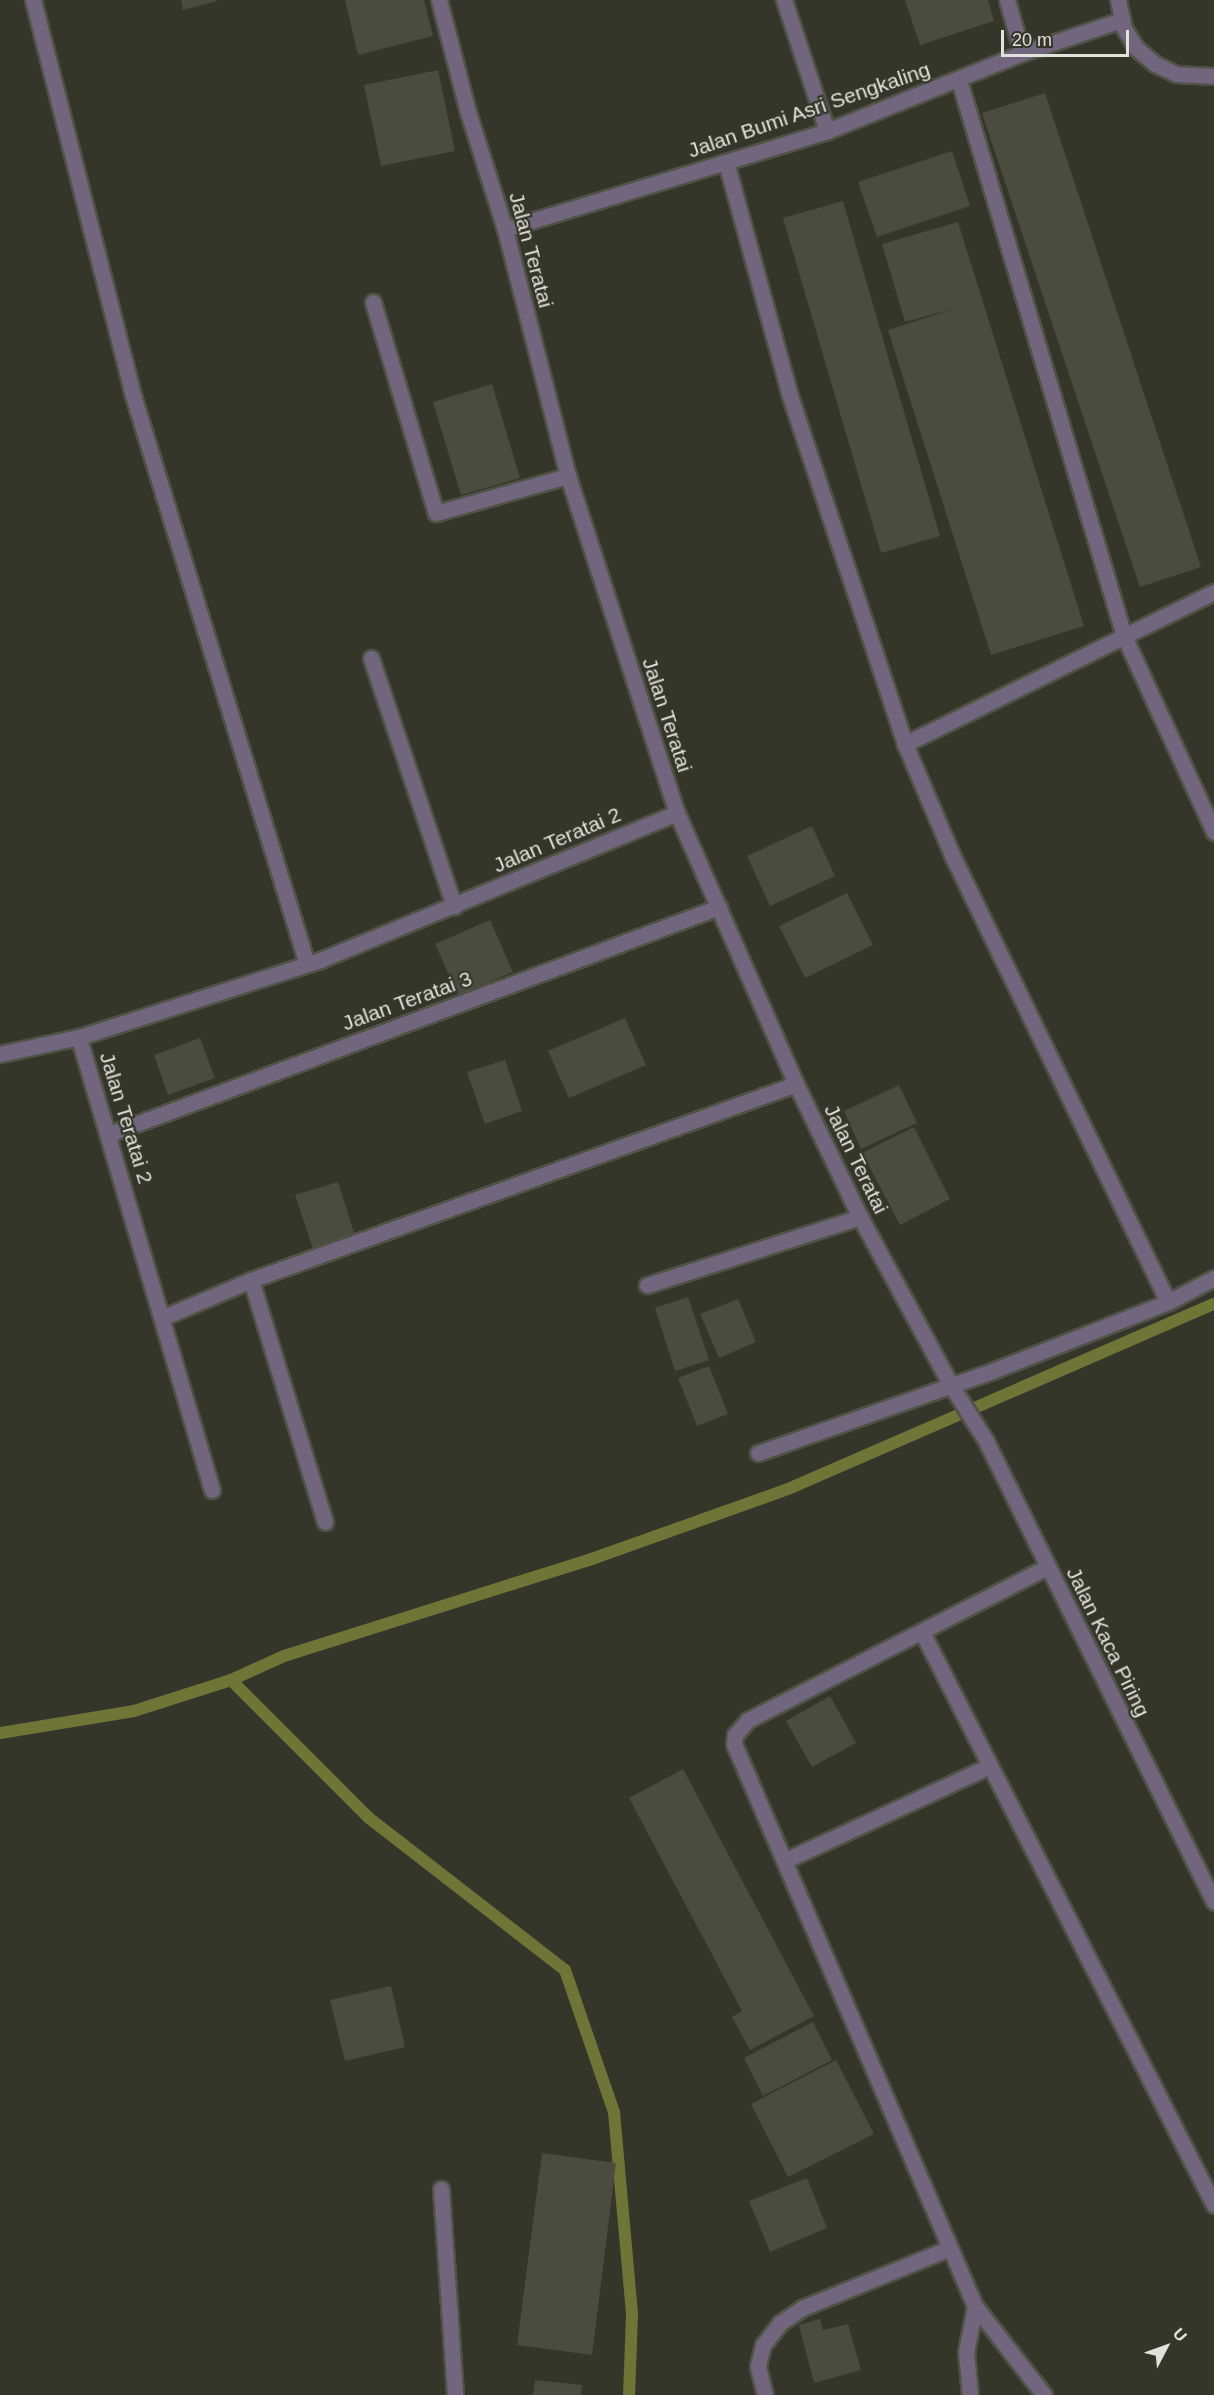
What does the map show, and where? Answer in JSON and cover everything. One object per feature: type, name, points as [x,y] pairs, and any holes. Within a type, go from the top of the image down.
[{"type":"street","points":[[33,0],[135,403],[307,964]]},
{"type":"street","name":"Jalan Teratai","points":[[439,0],[468,112],[505,229],[568,476],[677,813],[796,1084],[860,1216],[962,1402]]},
{"type":"street","points":[[784,0],[827,131]]},
{"type":"street","points":[[1007,0],[1022,53]]},
{"type":"street","points":[[1118,0],[1122,20],[1136,48],[1155,64],[1176,74],[1214,76]]},
{"type":"street","name":"Jalan Bumi Asri Sengkaling","points":[[505,229],[827,131],[1022,53],[1122,20]]},
{"type":"street","points":[[959,80],[1124,636],[1214,832]]},
{"type":"street","points":[[726,162],[790,396],[905,744],[953,856],[1168,1302]]},
{"type":"street","points":[[373,302],[436,513],[568,476]]},
{"type":"street","points":[[905,744],[1214,592]]},
{"type":"street","points":[[371,658],[454,906]]},
{"type":"street","name":"Jalan Teratai 2","points":[[212,1490],[164,1317],[79,1037],[307,964],[454,906],[677,813]]},
{"type":"street","name":"Jalan Teratai 3","points":[[109,1134],[719,907]]},
{"type":"street","points":[[0,1054],[79,1037]]},
{"type":"street","points":[[164,1317],[251,1280],[796,1084]]},
{"type":"street","points":[[647,1286],[860,1216]]},
{"type":"street","points":[[758,1453],[951,1385],[1168,1302],[1214,1278]]},
{"type":"street","points":[[251,1280],[325,1522]]},
{"type":"street","name":"Jalan Kaca Piring","points":[[962,1402],[986,1441],[1214,1902]]},
{"type":"street","points":[[1044,2395],[975,2306],[947,2248],[786,1860],[734,1751],[735,1735],[748,1720],[1047,1567]]},
{"type":"street","points":[[922,1632],[1214,2205]]},
{"type":"street","points":[[786,1860],[989,1766]]},
{"type":"street","points":[[441,2188],[455,2395]]},
{"type":"street","points":[[765,2395],[758,2366],[763,2345],[780,2323],[802,2308],[947,2248]]},
{"type":"street","points":[[970,2395],[966,2352],[975,2306]]},
{"type":"building","points":[[181,0],[217,0],[217,1],[183,10]]},
{"type":"building","points":[[345,0],[424,0],[433,36],[358,55]]},
{"type":"building","points":[[905,0],[988,0],[994,21],[920,45]]},
{"type":"building","points":[[438,70],[455,151],[381,166],[364,85]]},
{"type":"building","points":[[1045,93],[1201,567],[1140,587],[982,113]]},
{"type":"building","points":[[952,151],[970,206],[877,237],[858,182]]},
{"type":"building","points":[[843,201],[940,536],[881,553],[783,218]]},
{"type":"building","points":[[958,222],[1084,626],[991,655],[888,330],[956,308],[905,322],[882,244]]},
{"type":"building","points":[[492,384],[520,478],[461,495],[433,402]]},
{"type":"building","points":[[812,826],[835,876],[770,906],[747,856]]},
{"type":"building","points":[[847,893],[873,945],[805,978],[779,926]]},
{"type":"building","points":[[490,920],[513,972],[458,995],[435,944]]},
{"type":"building","points":[[625,1018],[646,1065],[569,1098],[548,1051]]},
{"type":"building","points":[[200,1038],[215,1078],[168,1095],[154,1055]]},
{"type":"building","points":[[505,1060],[522,1111],[485,1124],[467,1072]]},
{"type":"building","points":[[899,1085],[917,1123],[861,1149],[844,1111]]},
{"type":"building","points":[[914,1127],[950,1199],[900,1225],[862,1153]]},
{"type":"building","points":[[338,1182],[356,1239],[314,1252],[295,1195]]},
{"type":"building","points":[[688,1297],[709,1360],[675,1371],[655,1308]]},
{"type":"building","points":[[738,1299],[756,1342],[719,1358],[700,1314]]},
{"type":"building","points":[[709,1366],[728,1414],[697,1426],[678,1378]]},
{"type":"building","points":[[830,1696],[856,1743],[812,1767],[786,1721]]},
{"type":"building","points":[[683,1769],[814,2016],[750,2050],[732,2017],[742,2011],[629,1798]]},
{"type":"building","points":[[391,1986],[405,2047],[345,2061],[330,2000]]},
{"type":"building","points":[[813,2022],[832,2060],[763,2096],[744,2058]]},
{"type":"building","points":[[836,2060],[874,2134],[788,2177],[751,2104]]},
{"type":"building","points":[[542,2153],[616,2163],[592,2355],[517,2345]]},
{"type":"building","points":[[807,2178],[827,2228],[770,2252],[749,2201]]},
{"type":"building","points":[[820,2319],[823,2330],[848,2324],[861,2370],[814,2383],[799,2325]]},
{"type":"building","points":[[535,2380],[582,2385],[581,2395],[533,2395]]},
{"type":"waterway","points":[[0,1733],[134,1711],[231,1680],[284,1656],[586,1561],[788,1489],[1214,1304]]},
{"type":"waterway","points":[[231,1680],[369,1818],[565,1970],[614,2112],[632,2315],[629,2395]]}]
